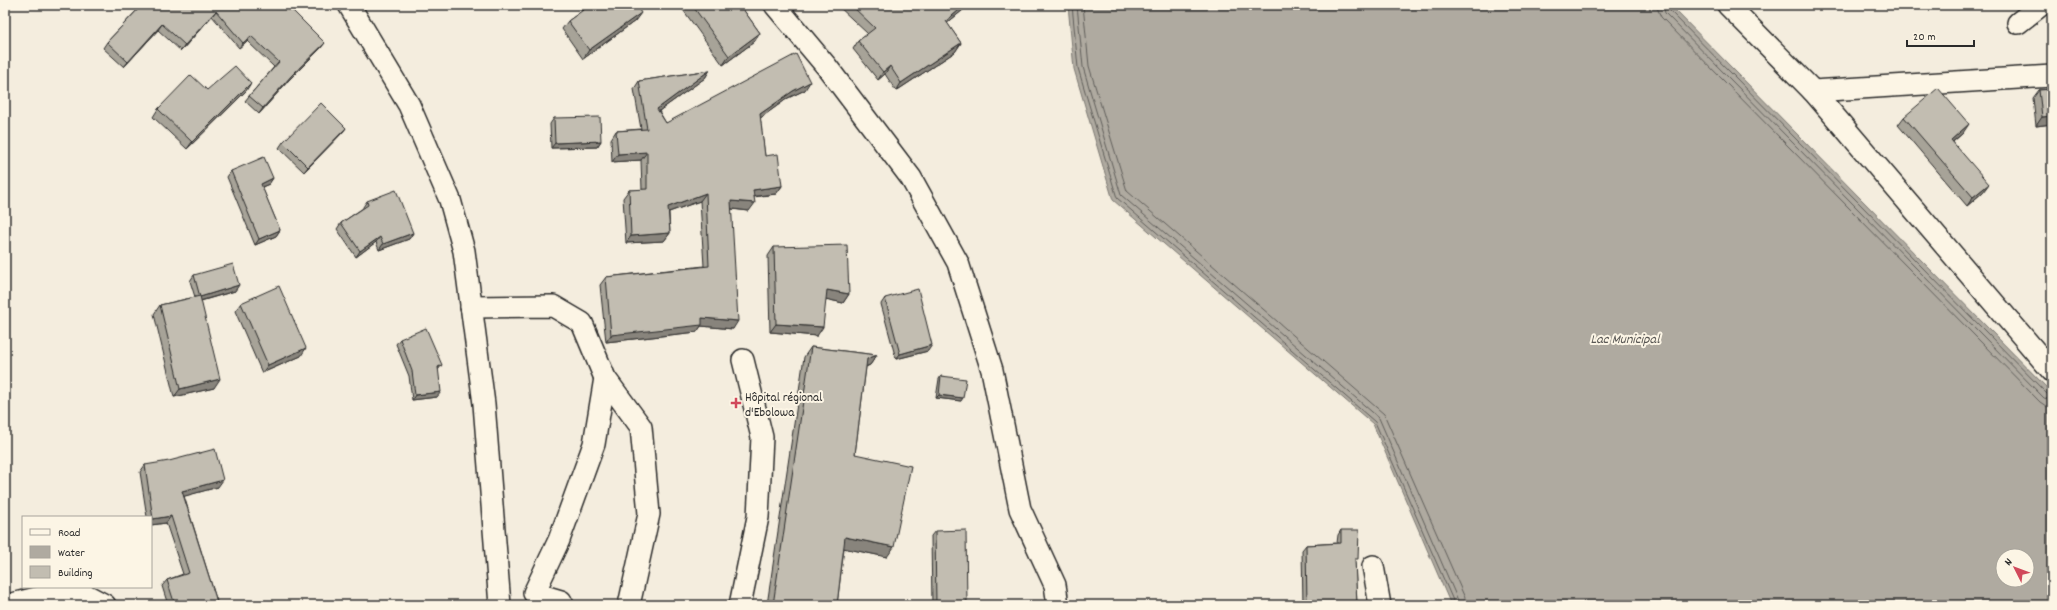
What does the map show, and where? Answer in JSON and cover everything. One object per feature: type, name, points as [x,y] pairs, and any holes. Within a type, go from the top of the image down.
[{"type":"street","points":[[349,5],[409,105],[450,200],[464,251],[484,404],[500,605]]},
{"type":"street","points":[[775,5],[827,67],[911,178],[958,263],[992,370],[1020,509],[1055,585],[1058,605]]},
{"type":"street","points":[[1728,5],[1813,91],[2052,371]]},
{"type":"street","points":[[2018,23],[2041,5]]},
{"type":"street","points":[[1813,91],[2052,76]]},
{"type":"street","points":[[471,307],[554,306],[582,323],[605,378],[641,427],[649,514],[629,605]]},
{"type":"street","points":[[740,605],[758,517],[762,436],[743,360]]},
{"type":"street","points":[[563,605],[561,600],[534,593],[559,540],[594,444],[605,378]]},
{"type":"street","points":[[1372,566],[1380,605]]},
{"type":"street","points":[[8,605],[61,592],[86,595],[105,605]]},
{"type":"water","name":"Lac Municipal","points":[[1068,5],[1670,5],[2052,393],[2052,605],[1451,605],[1373,424],[1113,200],[1074,69]]},
{"type":"building","points":[[5,5],[9,5],[5,12]]},
{"type":"building","points":[[142,5],[287,5],[325,43],[292,75],[263,108],[249,96],[279,62],[251,36],[243,43],[216,11],[185,45],[162,24],[128,62],[107,42]]},
{"type":"building","points":[[590,5],[636,5],[641,13],[589,50],[568,21]]},
{"type":"building","points":[[692,5],[740,5],[760,33],[729,56]]},
{"type":"building","points":[[851,5],[965,5],[946,21],[961,43],[901,83],[890,66],[883,72],[858,41],[875,28]]},
{"type":"building","points":[[796,54],[810,82],[793,91],[760,114],[765,156],[778,154],[782,186],[753,190],[755,203],[731,201],[738,321],[702,318],[702,325],[611,335],[606,277],[709,266],[706,193],[668,207],[670,233],[631,236],[629,190],[647,189],[647,152],[618,154],[616,131],[647,129],[639,81],[710,70],[657,109],[666,123]]},
{"type":"building","points":[[235,66],[251,83],[192,142],[158,109],[191,75],[207,90]]},
{"type":"building","points":[[1938,88],[1969,124],[1951,140],[1989,184],[1973,197],[1904,117]]},
{"type":"building","points":[[2052,89],[2052,116],[2042,117],[2039,90]]},
{"type":"building","points":[[321,103],[346,128],[308,167],[283,142]]},
{"type":"building","points":[[600,117],[601,141],[555,143],[554,118]]},
{"type":"building","points":[[264,157],[273,178],[261,184],[280,230],[259,239],[231,171]]},
{"type":"building","points":[[396,190],[413,233],[383,244],[380,237],[360,251],[341,223],[368,205],[367,201]]},
{"type":"building","points":[[847,245],[849,294],[827,290],[823,327],[776,324],[774,247]]},
{"type":"building","points":[[233,264],[239,285],[200,297],[194,275]]},
{"type":"building","points":[[279,286],[306,348],[268,365],[241,303]]},
{"type":"building","points":[[918,289],[932,345],[900,354],[885,298]]},
{"type":"building","points":[[200,296],[220,379],[180,389],[160,305]]},
{"type":"building","points":[[426,328],[442,365],[438,367],[441,392],[415,395],[412,371],[400,339]]},
{"type":"building","points":[[811,347],[877,355],[867,359],[855,454],[911,466],[894,547],[845,537],[837,605],[773,605]]},
{"type":"building","points":[[941,376],[966,379],[963,398],[939,395]]},
{"type":"building","points":[[215,449],[223,480],[182,491],[218,605],[175,605],[167,580],[189,573],[171,516],[153,519],[145,465],[169,461]]},
{"type":"building","points":[[966,530],[967,605],[936,605],[935,531]]},
{"type":"building","points":[[1341,530],[1359,530],[1358,559],[1355,559],[1357,605],[1307,605],[1306,545],[1341,543]]},
{"type":"place","name":"Hôpital régional d'Ebolowa","points":[[736,403]]}]
